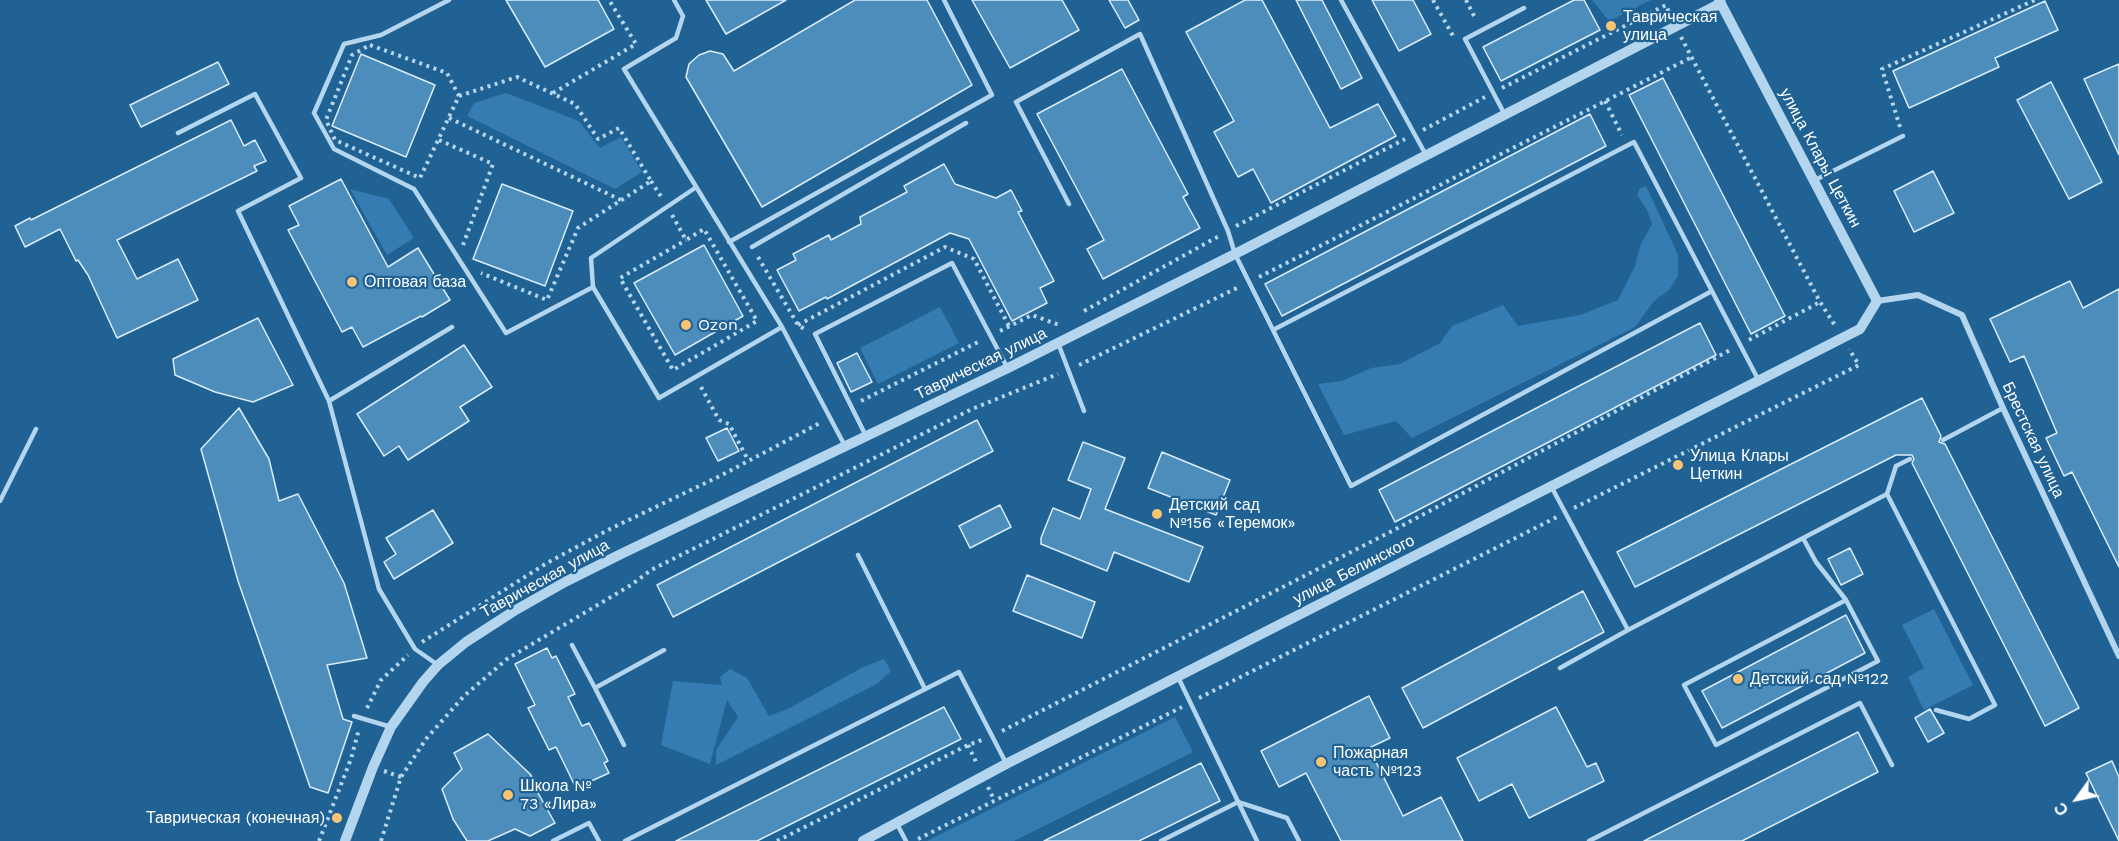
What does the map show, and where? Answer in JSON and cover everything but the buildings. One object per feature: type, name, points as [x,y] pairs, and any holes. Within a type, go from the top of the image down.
[{"type":"street","name":"Таврическая улица","points":[[345,841],[391,727],[423,682],[438,665],[466,642],[514,611],[565,582],[1008,368],[1235,254],[1722,1]]},
{"type":"street","name":"улица Клары Цеткин","points":[[1722,1],[1877,301]]},
{"type":"street","name":"Брестская улица","points":[[1877,301],[1918,295],[1962,315],[2119,656]]},
{"type":"street","name":"улица Белинского","points":[[863,841],[1006,764],[1860,329],[1877,301]]},
{"type":"lane","points":[[449,0],[381,35],[344,44],[314,113],[334,149],[414,189],[506,333],[593,287]]},
{"type":"lane","points":[[674,0],[683,16],[676,38],[624,69],[782,327],[845,446]]},
{"type":"lane","points":[[729,242],[993,94],[944,0]]},
{"type":"lane","points":[[1341,0],[1426,155]]},
{"type":"lane","points":[[1505,114],[1465,39],[1524,8]]},
{"type":"lane","points":[[1070,204],[1016,102],[1140,34],[1228,231],[1235,254],[1351,486],[1712,291]]},
{"type":"lane","points":[[178,133],[255,94],[301,178],[238,211],[329,401],[379,589],[415,649],[438,665]]},
{"type":"lane","points":[[752,248],[966,123]]},
{"type":"lane","points":[[1815,180],[1903,136]]},
{"type":"lane","points":[[1273,330],[1634,142],[1759,381]]},
{"type":"lane","points":[[695,188],[591,258],[593,287],[659,398],[782,327]]},
{"type":"lane","points":[[866,436],[815,334],[952,262],[1008,368]]},
{"type":"lane","points":[[329,401],[452,327]]},
{"type":"lane","points":[[1058,343],[1084,411]]},
{"type":"lane","points":[[1943,440],[2003,408]]},
{"type":"lane","points":[[0,501],[36,429]]},
{"type":"lane","points":[[1560,669],[1628,630],[1887,494],[1896,466],[1910,459]]},
{"type":"lane","points":[[1551,486],[1628,630]]},
{"type":"lane","points":[[1887,494],[1995,705],[1969,718],[1936,710]]},
{"type":"lane","points":[[1803,538],[1816,562],[1846,600],[1878,661],[1716,746],[1684,685],[1846,600]]},
{"type":"lane","points":[[858,555],[925,688]]},
{"type":"lane","points":[[572,645],[624,746]]},
{"type":"lane","points":[[595,688],[663,650]]},
{"type":"lane","points":[[625,841],[959,672],[1006,764]]},
{"type":"lane","points":[[1178,677],[1257,841]]},
{"type":"lane","points":[[1589,841],[1860,703],[1892,765]]},
{"type":"lane","points":[[354,716],[391,727]]},
{"type":"lane","points":[[1161,841],[1238,802],[1287,818],[1299,841]]},
{"type":"lane","points":[[553,841],[589,823],[599,841]]},
{"type":"lane","points":[[897,824],[906,841]]},
{"type":"path","points":[[552,93],[636,44],[609,0]]},
{"type":"path","points":[[1466,0],[1474,16]]},
{"type":"path","points":[[1078,314],[1228,231],[1493,92],[1666,5],[1671,0]]},
{"type":"path","points":[[1903,136],[1882,69],[2035,0]]},
{"type":"path","points":[[1666,5],[1829,317]]},
{"type":"path","points":[[459,96],[447,73],[370,45],[352,55],[326,120],[334,140],[420,178],[459,96],[517,77],[575,104],[598,140],[619,128],[686,240]]},
{"type":"path","points":[[381,841],[401,777],[426,739],[464,696],[507,658],[631,585],[651,570],[972,409],[1068,370],[1250,282],[1692,57]]},
{"type":"path","points":[[449,118],[621,200]]},
{"type":"path","points":[[439,140],[493,164],[461,253]]},
{"type":"path","points":[[472,269],[547,300],[578,228],[651,181]]},
{"type":"path","points":[[704,229],[757,321],[673,370],[620,278],[686,240],[704,229]]},
{"type":"path","points":[[752,248],[798,325],[815,334]]},
{"type":"path","points":[[777,841],[968,745],[992,736],[1394,530],[1820,302]]},
{"type":"path","points":[[851,406],[1032,315],[1059,325],[1068,319]]},
{"type":"path","points":[[913,841],[1859,365],[1854,358]]},
{"type":"path","points":[[687,362],[719,420],[729,424],[747,460]]},
{"type":"path","points":[[319,841],[351,759],[362,718],[381,680],[427,638],[547,563],[829,418]]},
{"type":"path","points":[[351,759],[361,763]]},
{"type":"path","points":[[384,771],[401,777]]},
{"type":"shaded area","points":[[1592,0],[1651,0],[1609,21]]},
{"type":"shaded area","points":[[506,93],[579,121],[600,148],[621,137],[642,172],[615,189],[467,116],[474,103]]},
{"type":"shaded area","points":[[1646,186],[1678,255],[1678,276],[1669,290],[1654,301],[1635,327],[1412,438],[1396,421],[1344,435],[1318,384],[1342,381],[1371,368],[1400,364],[1440,343],[1452,326],[1503,305],[1518,326],[1580,315],[1618,300],[1635,266],[1640,246],[1652,224],[1647,210],[1637,195],[1640,188]]},
{"type":"shaded area","points":[[350,189],[389,199],[414,238],[387,255]]},
{"type":"shaded area","points":[[940,307],[959,343],[878,384],[860,348]]},
{"type":"shaded area","points":[[1934,609],[1973,685],[1924,710],[1908,677],[1924,668],[1902,625]]},
{"type":"shaded area","points":[[884,659],[891,671],[877,684],[716,765],[716,750],[738,717],[727,700],[710,764],[661,745],[673,681],[722,685],[720,677],[730,669],[747,678],[769,716],[792,707],[863,667]]},
{"type":"shaded area","points":[[1175,717],[1193,752],[1014,841],[927,841]]},
{"type":"place","name":"Таврическая улица","points":[[1611,26]]},
{"type":"place","name":"Оптовая база","points":[[352,282]]},
{"type":"place","name":"Ozon","points":[[686,325]]},
{"type":"place","name":"Улица Клары Цеткин","points":[[1678,465]]},
{"type":"place","name":"Детский сад №156 «Теремок»","points":[[1157,514]]},
{"type":"place","name":"Детский сад №122","points":[[1738,679]]},
{"type":"place","name":"Пожарная часть №123","points":[[1321,762]]},
{"type":"place","name":"Школа № 73 «Лира»","points":[[508,795]]},
{"type":"place","name":"Таврическая (конечная)","points":[[337,818]]}]
